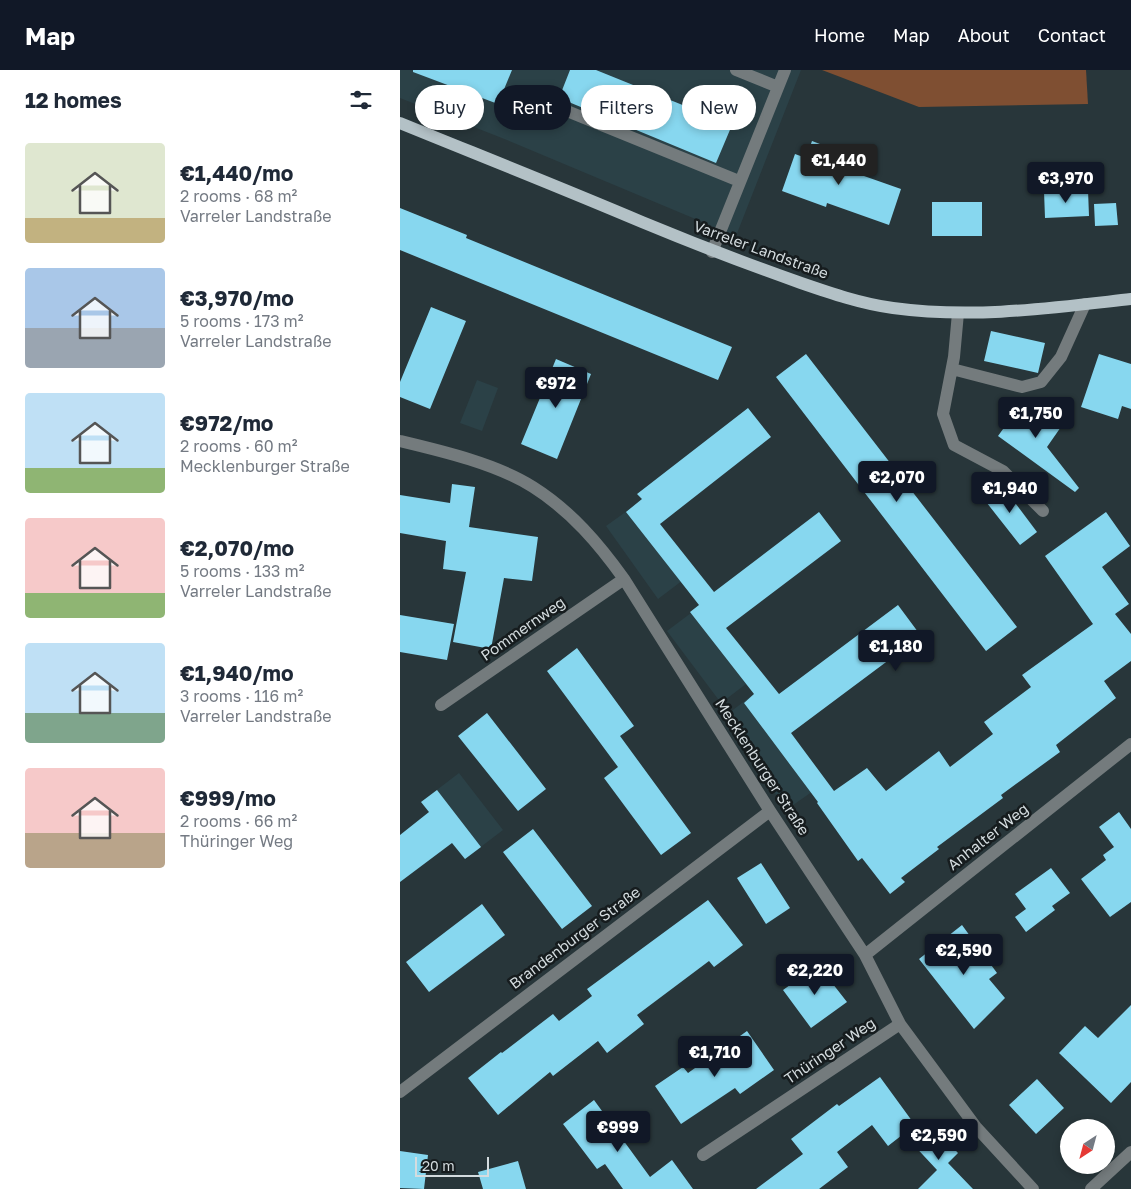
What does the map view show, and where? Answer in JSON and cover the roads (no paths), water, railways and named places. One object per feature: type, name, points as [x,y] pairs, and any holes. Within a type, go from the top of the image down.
[{"type":"main road","name":"Varreler Landstraße","points":[[400,123],[712,252],[825,291],[864,302],[892,308],[958,313],[1019,312],[1131,299]]},
{"type":"street","points":[[736,70],[778,87]]},
{"type":"street","points":[[712,252],[785,70]]},
{"type":"street","points":[[571,113],[739,181]]},
{"type":"street","points":[[952,369],[1022,387],[1041,382],[1061,357],[1085,304]]},
{"type":"street","points":[[958,313],[952,369],[944,414],[954,444],[1003,472],[1044,511]]},
{"type":"street","name":"Mecklenburger Straße","points":[[400,441],[497,469],[533,487],[571,516],[601,547],[624,579],[770,811],[865,955],[900,1024],[976,1126],[1033,1189]]},
{"type":"street","name":"Pommernweg","points":[[440,705],[624,579]]},
{"type":"street","name":"Anhalter Weg","points":[[865,955],[1131,744]]},
{"type":"street","name":"Brandenburger Straße","points":[[400,1092],[770,811]]},
{"type":"street","name":"Thüringer Weg","points":[[703,1155],[900,1024]]},
{"type":"street","points":[[1091,1189],[1131,1152]]}]
